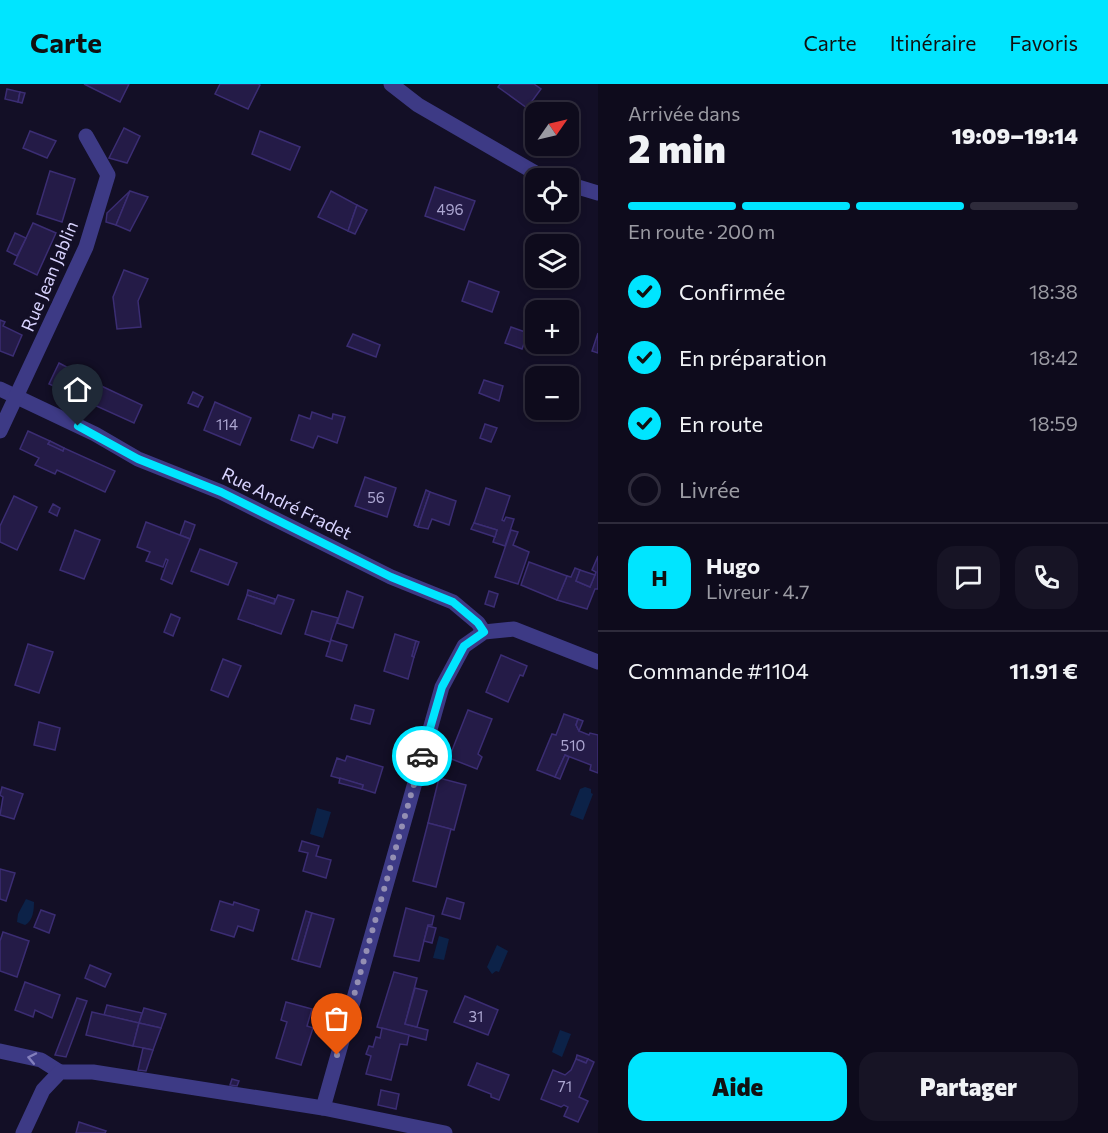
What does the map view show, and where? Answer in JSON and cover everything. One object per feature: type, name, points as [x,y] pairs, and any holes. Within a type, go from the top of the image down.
[{"type":"street","points":[[392,84],[418,105],[527,168]]},
{"type":"street","name":"Rue Jean Jablin","points":[[0,431],[86,247],[108,175],[87,136]]},
{"type":"street","points":[[579,187],[598,193]]},
{"type":"street","name":"Rue André Fradet","points":[[0,389],[95,434],[138,459],[221,492],[391,577],[453,602],[478,623],[484,632]]},
{"type":"street","points":[[323,1108],[442,687],[464,646],[484,632],[514,629],[598,662]]},
{"type":"street","points":[[0,1051],[42,1060],[60,1072],[93,1072],[323,1108],[445,1133]]},
{"type":"street","points":[[23,1133],[43,1090],[60,1072]]},
{"type":"water","points":[[585,787],[591,789],[593,794],[583,820],[570,815],[580,789]]},
{"type":"water","points":[[317,808],[331,812],[323,838],[310,834]]},
{"type":"water","points":[[26,899],[34,902],[34,905],[31,918],[25,925],[17,922],[18,914]]},
{"type":"water","points":[[439,936],[449,939],[444,960],[433,958]]},
{"type":"water","points":[[497,945],[508,951],[499,972],[492,974],[487,967]]},
{"type":"water","points":[[560,1030],[571,1034],[562,1057],[552,1052]]},
{"type":"building","points":[[84,84],[129,84],[120,102]]},
{"type":"building","points":[[220,84],[260,85],[248,109],[215,94]]},
{"type":"building","points":[[500,84],[534,84],[541,89],[531,102],[525,102],[525,107],[498,87]]},
{"type":"building","points":[[7,89],[20,92],[18,102],[5,99]]},
{"type":"building","points":[[20,92],[25,93],[22,103],[18,102]]},
{"type":"building","points":[[124,128],[140,136],[127,163],[109,158]]},
{"type":"building","points":[[30,131],[56,141],[47,158],[23,148]]},
{"type":"building","points":[[260,131],[300,147],[290,170],[252,154]]},
{"type":"building","points":[[50,171],[75,179],[62,222],[37,214]]},
{"type":"building","points":[[435,187],[475,201],[464,230],[425,216]]},
{"type":"building","points":[[130,191],[116,225],[106,222],[107,213]]},
{"type":"building","points":[[130,191],[148,197],[130,231],[116,225]]},
{"type":"building","points":[[331,191],[357,205],[348,231],[318,217]]},
{"type":"building","points":[[357,205],[367,210],[355,234],[348,231]]},
{"type":"building","points":[[33,223],[56,233],[37,275],[14,264]]},
{"type":"building","points":[[15,233],[26,238],[17,256],[7,251]]},
{"type":"building","points":[[124,270],[148,279],[138,301],[141,327],[117,329],[113,297]]},
{"type":"building","points":[[469,281],[499,292],[492,312],[462,301]]},
{"type":"building","points":[[0,320],[5,322],[3,326],[22,335],[13,356],[0,351]]},
{"type":"building","points":[[511,327],[525,332],[522,349],[505,343]]},
{"type":"building","points":[[598,333],[598,353],[592,351]]},
{"type":"building","points":[[353,334],[380,345],[376,357],[347,346]]},
{"type":"building","points":[[59,363],[76,372],[78,368],[97,377],[95,383],[142,405],[134,423],[83,400],[85,397],[71,390],[69,393],[49,384]]},
{"type":"building","points":[[484,380],[503,386],[499,401],[479,393]]},
{"type":"building","points":[[71,390],[85,397],[83,400],[69,393]]},
{"type":"building","points":[[193,392],[203,397],[198,407],[188,403]]},
{"type":"building","points":[[215,402],[251,418],[240,445],[204,430]]},
{"type":"building","points":[[312,412],[332,419],[333,414],[345,417],[337,443],[318,436],[313,448],[291,440],[299,415],[310,419]]},
{"type":"building","points":[[485,424],[497,428],[491,442],[480,438]]},
{"type":"building","points":[[28,431],[50,441],[48,444],[63,451],[64,448],[115,471],[105,492],[57,470],[55,474],[35,465],[39,458],[20,449]]},
{"type":"building","points":[[50,441],[64,448],[63,451],[48,444]]},
{"type":"building","points":[[365,477],[396,488],[387,517],[355,506]]},
{"type":"building","points":[[486,488],[510,496],[502,520],[504,521],[506,517],[514,519],[505,546],[493,542],[497,530],[474,523]]},
{"type":"building","points":[[426,490],[430,492],[418,527],[414,525]]},
{"type":"building","points":[[430,492],[456,501],[449,525],[432,519],[428,529],[418,527]]},
{"type":"building","points":[[14,496],[37,507],[17,550],[0,542],[0,526]]},
{"type":"building","points":[[53,504],[60,508],[57,516],[49,512]]},
{"type":"building","points":[[185,521],[195,525],[190,539],[180,535]]},
{"type":"building","points":[[146,522],[190,539],[172,584],[161,579],[168,560],[166,559],[163,567],[146,561],[150,552],[137,547]]},
{"type":"building","points":[[474,523],[497,530],[495,537],[471,529]]},
{"type":"building","points":[[75,530],[100,540],[84,579],[60,570]]},
{"type":"building","points":[[511,530],[518,532],[513,545],[529,552],[518,584],[495,577]]},
{"type":"building","points":[[200,549],[237,563],[228,585],[191,571]]},
{"type":"building","points":[[598,556],[598,589],[595,589],[587,609],[557,600],[567,576],[571,577],[575,568],[580,570],[576,581],[590,587],[596,572],[592,570]]},
{"type":"building","points":[[529,562],[567,576],[557,600],[521,585]]},
{"type":"building","points":[[580,570],[595,575],[590,587],[576,581]]},
{"type":"building","points":[[248,590],[275,599],[274,604],[247,595]]},
{"type":"building","points":[[347,591],[363,597],[353,628],[337,623]]},
{"type":"building","points":[[489,591],[498,594],[494,607],[485,604]]},
{"type":"building","points":[[247,595],[274,604],[278,595],[294,600],[281,634],[238,619]]},
{"type":"building","points":[[312,611],[338,618],[330,642],[305,634]]},
{"type":"building","points":[[171,614],[180,618],[173,636],[164,632]]},
{"type":"building","points":[[395,634],[416,641],[408,679],[384,671]]},
{"type":"building","points":[[331,640],[347,645],[342,661],[326,656]]},
{"type":"building","points":[[416,641],[419,642],[414,657],[412,656]]},
{"type":"building","points":[[28,644],[53,652],[39,693],[15,685]]},
{"type":"building","points":[[501,655],[527,666],[523,676],[520,675],[508,702],[486,692]]},
{"type":"building","points":[[223,659],[241,666],[228,697],[211,690]]},
{"type":"building","points":[[355,705],[374,710],[370,724],[351,719]]},
{"type":"building","points":[[468,710],[492,719],[478,754],[482,757],[477,769],[449,758]]},
{"type":"building","points":[[564,714],[578,719],[576,725],[579,731],[589,735],[590,733],[598,735],[598,773],[590,770],[591,765],[565,755],[555,777],[537,770],[552,734],[556,735]]},
{"type":"building","points":[[578,719],[583,721],[579,731],[576,725]]},
{"type":"building","points":[[39,722],[60,728],[55,750],[34,745]]},
{"type":"building","points":[[565,755],[569,757],[560,779],[555,777]]},
{"type":"building","points":[[347,756],[383,767],[375,793],[362,789],[363,785],[331,776],[337,758],[345,761]]},
{"type":"building","points":[[340,778],[363,785],[362,789],[339,783]]},
{"type":"building","points":[[439,778],[466,785],[454,830],[428,823]]},
{"type":"building","points":[[2,787],[23,794],[14,819],[0,815]]},
{"type":"building","points":[[428,823],[451,829],[436,887],[413,881]]},
{"type":"building","points":[[302,841],[319,846],[316,856],[331,860],[326,878],[303,871],[308,853],[299,851]]},
{"type":"building","points":[[0,869],[15,873],[6,901],[0,899]]},
{"type":"building","points":[[447,898],[464,903],[460,919],[442,914]]},
{"type":"building","points":[[220,901],[233,905],[234,902],[259,910],[253,931],[238,926],[234,937],[211,930]]},
{"type":"building","points":[[406,908],[434,916],[432,925],[428,925],[419,961],[394,956]]},
{"type":"building","points":[[41,910],[55,915],[49,933],[34,927]]},
{"type":"building","points":[[306,911],[312,913],[298,961],[292,959]]},
{"type":"building","points":[[312,913],[334,919],[320,967],[298,961]]},
{"type":"building","points":[[428,926],[436,928],[432,943],[424,941]]},
{"type":"building","points":[[3,932],[29,941],[17,977],[0,971],[0,941]]},
{"type":"building","points":[[90,965],[111,974],[105,987],[85,978]]},
{"type":"building","points":[[394,972],[417,978],[405,1024],[428,1030],[426,1040],[377,1027]]},
{"type":"building","points":[[25,982],[60,995],[52,1018],[35,1010],[33,1017],[15,1010]]},
{"type":"building","points":[[415,988],[427,991],[417,1027],[405,1024]]},
{"type":"building","points":[[465,996],[498,1010],[488,1035],[454,1022]]},
{"type":"building","points":[[77,998],[87,1001],[66,1057],[55,1055]]},
{"type":"building","points":[[286,1002],[312,1009],[307,1026],[313,1028],[301,1065],[276,1058],[287,1022],[281,1020]]},
{"type":"building","points":[[107,1005],[142,1013],[139,1023],[104,1015]]},
{"type":"building","points":[[144,1008],[166,1014],[161,1028],[139,1023]]},
{"type":"building","points":[[92,1012],[139,1023],[133,1046],[86,1035]]},
{"type":"building","points":[[139,1023],[161,1028],[153,1050],[133,1046]]},
{"type":"building","points":[[382,1028],[409,1035],[407,1045],[400,1044],[391,1080],[366,1074],[371,1056],[366,1054],[369,1046],[373,1047],[376,1037],[380,1038]]},
{"type":"building","points":[[143,1048],[153,1050],[146,1071],[138,1070]]},
{"type":"building","points":[[577,1055],[588,1059],[586,1063],[576,1059]]},
{"type":"building","points":[[576,1059],[586,1063],[588,1059],[594,1062],[579,1097],[588,1101],[578,1122],[564,1116],[568,1107],[564,1105],[561,1107],[541,1099],[553,1070],[565,1075],[571,1070]]},
{"type":"building","points":[[477,1063],[509,1075],[499,1100],[491,1097],[491,1094],[468,1085]]},
{"type":"building","points":[[232,1079],[239,1081],[237,1086],[230,1085]]},
{"type":"building","points":[[381,1090],[399,1094],[396,1109],[378,1105]]},
{"type":"building","points":[[79,1122],[106,1131],[105,1133],[76,1133]]},
{"type":"way so far","points":[[337,1055],[422,756]]},
{"type":"route","points":[[78,426],[138,459],[221,492],[391,577],[453,602],[478,623],[484,632],[464,646],[442,687],[422,756]]}]
